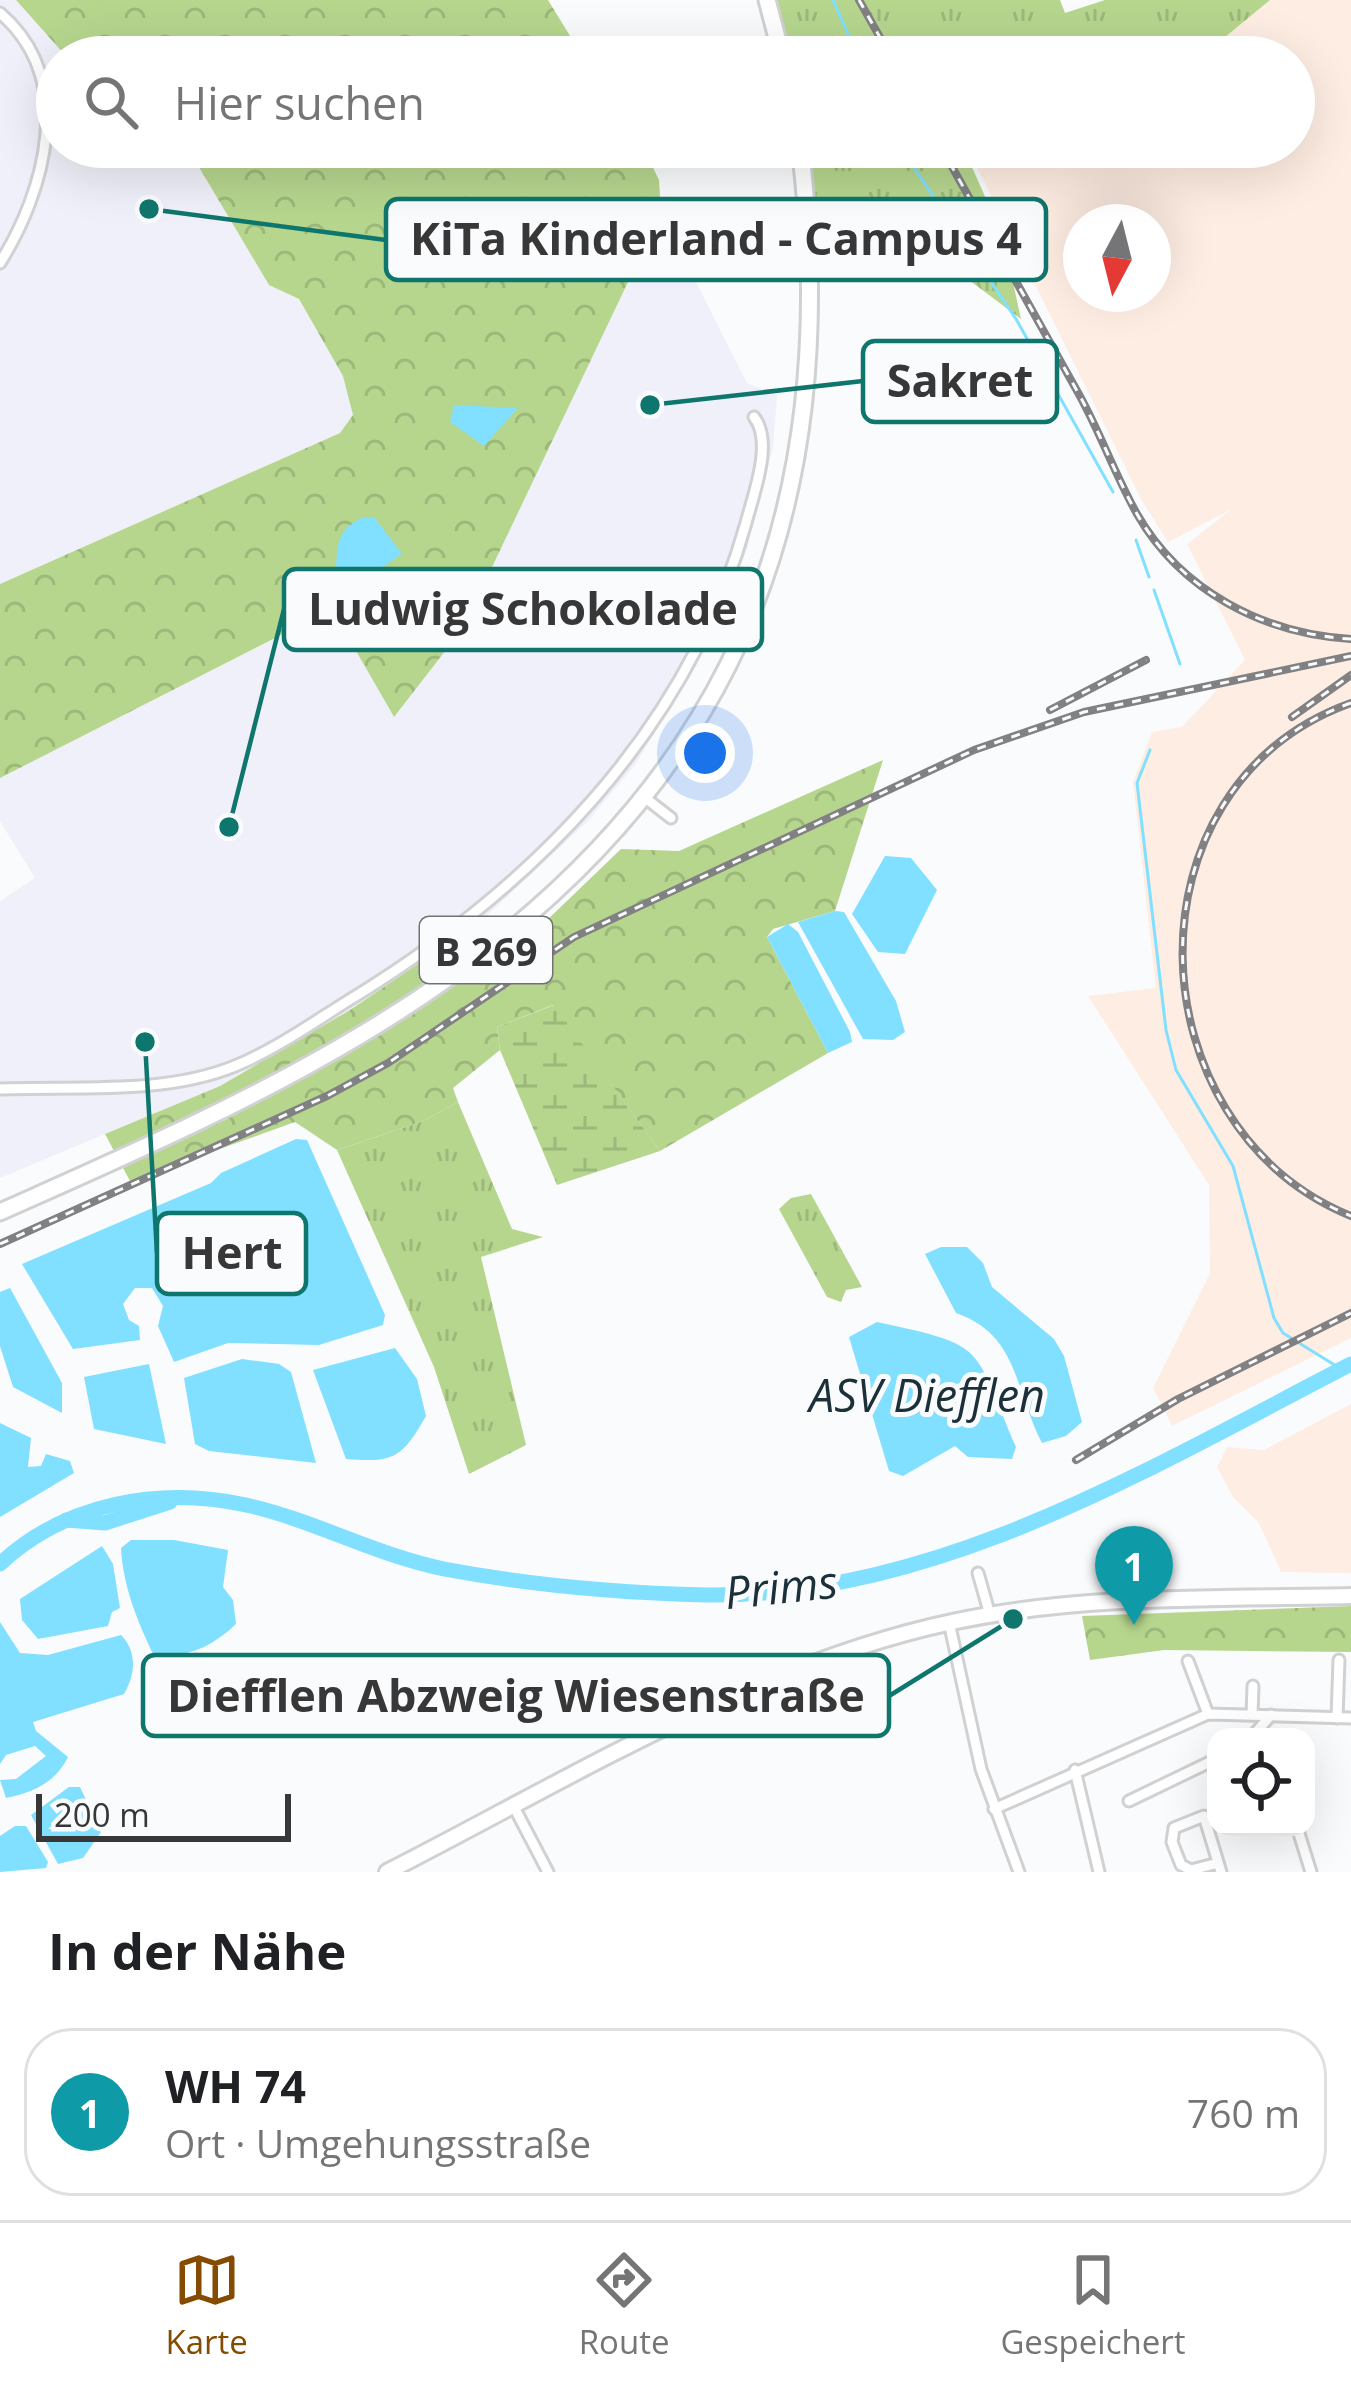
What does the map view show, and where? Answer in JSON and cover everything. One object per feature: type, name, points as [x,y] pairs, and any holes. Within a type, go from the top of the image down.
[{"type":"main road","points":[[767,0],[776,36]]},
{"type":"main road","name":"B 269","points":[[0,1212],[202,1120],[398,1012],[562,888],[644,797],[726,674],[756,608],[791,500],[805,420],[812,321],[801,168]]},
{"type":"main road","points":[[387,1872],[792,1670],[949,1622],[1071,1604],[1351,1596]]},
{"type":"street","points":[[0,13],[32,57],[36,74]]},
{"type":"street","points":[[0,263],[35,199],[39,168]]},
{"type":"street","points":[[0,1089],[183,1081],[239,1064],[401,969],[526,871],[634,752],[713,618],[758,476],[761,431],[754,417]]},
{"type":"street","points":[[644,797],[671,818]]},
{"type":"street","points":[[978,1573],[990,1615]]},
{"type":"street","points":[[949,1622],[994,1809],[1019,1872]]},
{"type":"street","points":[[1337,1718],[1339,1660]]},
{"type":"street","points":[[1188,1661],[1208,1714]]},
{"type":"street","points":[[1252,1715],[1253,1686]]},
{"type":"street","points":[[994,1809],[1208,1714],[1351,1718]]},
{"type":"street","points":[[1260,1728],[1271,1715]]},
{"type":"street","points":[[1129,1801],[1207,1763]]},
{"type":"street","points":[[1075,1770],[1099,1872]]},
{"type":"street","points":[[514,1807],[548,1872]]},
{"type":"street","points":[[1204,1816],[1220,1868],[1191,1870],[1181,1865],[1172,1842],[1174,1828],[1204,1816]]},
{"type":"street","points":[[1300,1836],[1311,1872]]},
{"type":"shaded area","points":[[0,0],[16,0],[48,36],[36,36],[36,168],[199,168],[269,285],[299,299],[343,376],[354,414],[340,433],[0,584]]},
{"type":"shaded area","points":[[1270,0],[1351,0],[1351,1338],[1172,1426],[1153,1388],[1210,1273],[1209,1185],[1088,996],[1156,988],[1133,782],[1152,732],[1182,727],[1245,660],[1187,544],[1232,509],[1168,542],[1142,501],[977,168],[1315,168],[1315,36],[1226,36]]},
{"type":"shaded area","points":[[661,213],[747,383],[777,395],[773,447],[746,552],[713,635],[635,765],[588,821],[480,922],[350,1010],[220,1086],[0,1178],[0,901],[35,878],[0,821],[0,778],[333,609],[393,716],[463,628]]},
{"type":"shaded area","points":[[1351,1404],[1351,1573],[1281,1572],[1259,1523],[1233,1497],[1217,1467],[1227,1447],[1264,1450]]},
{"type":"green space","points":[[16,0],[548,0],[570,36],[48,36]]},
{"type":"green space","points":[[777,0],[1060,0],[1065,13],[1105,0],[1270,0],[1226,36],[783,36]]},
{"type":"green space","points":[[199,168],[653,168],[659,180],[661,213],[463,628],[394,717],[332,609],[0,778],[0,584],[340,433],[353,415],[343,376],[299,299],[269,285]]},
{"type":"green space","points":[[804,168],[972,168],[1003,237],[1021,319],[957,271],[823,282]]},
{"type":"green space","points":[[883,760],[835,911],[773,929],[767,937],[828,1053],[660,1151],[553,1005],[497,1027],[500,1050],[453,1088],[458,1102],[423,1121],[337,1150],[295,1122],[130,1181],[105,1134],[220,1086],[350,1010],[480,922],[485,938],[544,923],[621,849],[679,851]]},
{"type":"green space","points":[[554,1005],[660,1151],[557,1185],[500,1050],[497,1027]]},
{"type":"green space","points":[[458,1102],[512,1229],[543,1237],[481,1257],[526,1445],[469,1474],[434,1367],[337,1150],[423,1121]]},
{"type":"green space","points":[[811,1194],[862,1287],[846,1290],[841,1302],[827,1297],[779,1209],[791,1198]]},
{"type":"green space","points":[[1351,1606],[1351,1652],[1164,1650],[1090,1660],[1082,1616]]},
{"type":"water","points":[[454,405],[518,408],[484,446],[450,422]]},
{"type":"water","points":[[364,517],[374,517],[402,554],[377,571],[336,569],[341,537]]},
{"type":"water","points":[[885,856],[911,858],[937,890],[905,954],[878,952],[852,914]]},
{"type":"water","points":[[844,912],[896,1001],[905,1032],[893,1040],[863,1039],[798,922]]},
{"type":"water","points":[[788,924],[798,932],[850,1032],[852,1042],[828,1053],[767,937]]},
{"type":"water","points":[[296,1139],[307,1140],[385,1315],[383,1325],[319,1345],[228,1343],[174,1362],[158,1326],[163,1306],[152,1288],[135,1288],[123,1304],[129,1320],[139,1326],[140,1340],[73,1349],[22,1264],[211,1183],[221,1173]]},
{"type":"water","points":[[941,1247],[967,1247],[983,1263],[992,1287],[1054,1339],[1064,1356],[1082,1422],[1066,1436],[1042,1443],[1004,1350],[977,1323],[956,1313],[925,1254]]},
{"type":"water","points":[[10,1288],[62,1383],[62,1413],[13,1387],[0,1346],[0,1292]]},
{"type":"water","name":"ASV Diefflen","points":[[877,1322],[940,1337],[972,1355],[1016,1447],[1012,1459],[968,1457],[955,1446],[903,1476],[889,1471],[849,1337]]},
{"type":"water","points":[[395,1348],[417,1379],[426,1416],[395,1455],[346,1459],[313,1370]]},
{"type":"water","points":[[242,1359],[279,1364],[291,1372],[316,1463],[209,1451],[195,1444],[184,1378]]},
{"type":"water","points":[[149,1364],[166,1444],[94,1429],[84,1377]]},
{"type":"water","points":[[0,1423],[31,1438],[28,1467],[41,1466],[46,1454],[70,1461],[74,1473],[0,1517]]},
{"type":"water","points":[[131,1540],[174,1540],[228,1550],[223,1587],[233,1600],[236,1624],[198,1650],[153,1654],[125,1576],[121,1548]]},
{"type":"water","points":[[102,1546],[113,1564],[120,1608],[112,1612],[108,1626],[38,1639],[22,1620],[20,1599]]},
{"type":"water","points":[[0,1622],[20,1653],[48,1655],[121,1635],[133,1664],[124,1694],[33,1722],[36,1731],[68,1757],[43,1785],[6,1798],[0,1780],[16,1779],[46,1756],[35,1746],[6,1755],[0,1764]]},
{"type":"water","points":[[69,1787],[80,1787],[101,1832],[83,1858],[58,1864],[31,1815]]},
{"type":"water","points":[[15,1826],[26,1826],[48,1862],[46,1868],[0,1872],[0,1836]]},
{"type":"waterway","points":[[833,0],[849,36]]},
{"type":"waterway","points":[[914,168],[1016,319],[1113,492]]},
{"type":"waterway","points":[[1136,540],[1149,577]]},
{"type":"waterway","points":[[1154,590],[1180,664]]},
{"type":"waterway","points":[[1150,750],[1137,783],[1166,1030],[1176,1070],[1233,1166],[1274,1318],[1283,1333],[1341,1369]]},
{"type":"waterway","name":"Prims","points":[[0,1564],[54,1526],[83,1514],[115,1504],[180,1498],[271,1511],[394,1555],[476,1575],[674,1594],[793,1590],[877,1575],[1041,1519],[1351,1364]]},
{"type":"waterway","name":"Prims","points":[[66,1520],[105,1523],[170,1502]]},
{"type":"railway","points":[[859,0],[879,36]]},
{"type":"railway","points":[[953,168],[1155,541],[1201,586],[1228,604],[1287,628],[1351,639]]},
{"type":"railway","points":[[0,1244],[327,1096],[388,1063],[574,937],[974,750],[1084,712],[1351,656]]},
{"type":"railway","points":[[1050,710],[1146,660]]},
{"type":"railway","points":[[1292,717],[1351,675]]},
{"type":"railway","points":[[1351,703],[1276,745],[1223,806],[1192,878],[1183,957],[1194,1036],[1227,1110],[1279,1172],[1351,1216]]},
{"type":"railway","points":[[1076,1460],[1178,1399],[1351,1313]]},
{"type":"place","name":"KiTa Kinderland - Campus 4","points":[[149,209]]},
{"type":"place","name":"Sakret","points":[[650,405]]},
{"type":"place","name":"Ludwig Schokolade","points":[[229,827]]},
{"type":"place","name":"Hert","points":[[145,1042]]},
{"type":"place","name":"Diefflen Abzweig Wiesenstraße","points":[[1013,1619]]},
{"type":"place","name":"WH 74","points":[[1134,1625]]}]
